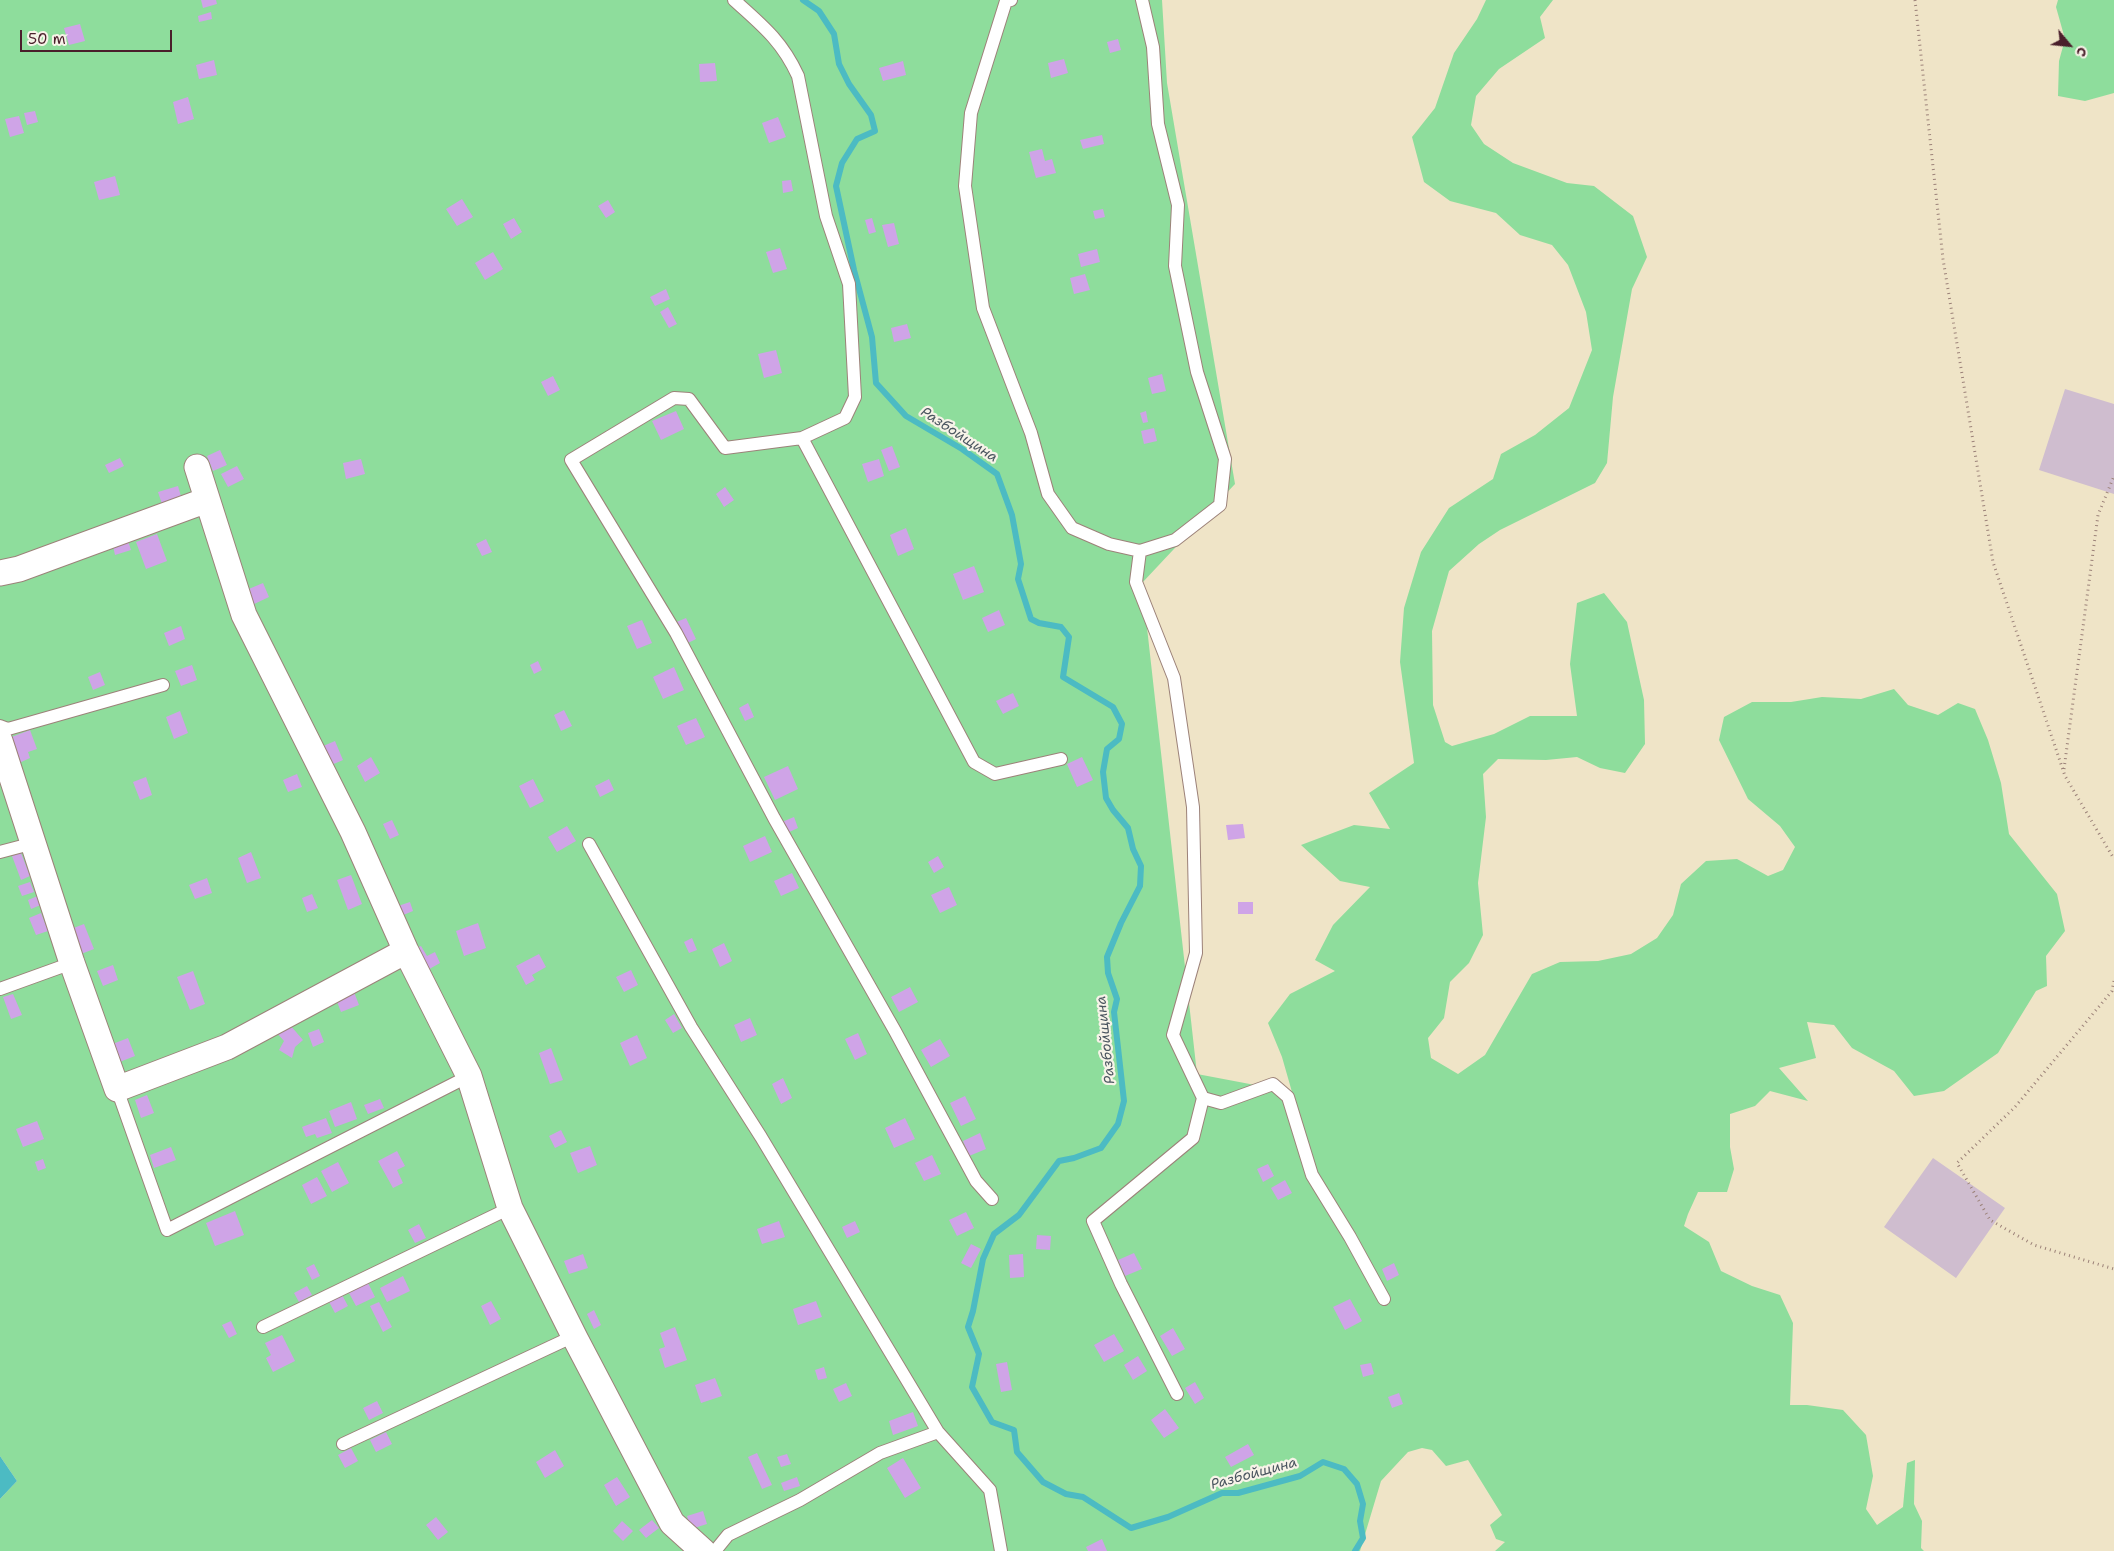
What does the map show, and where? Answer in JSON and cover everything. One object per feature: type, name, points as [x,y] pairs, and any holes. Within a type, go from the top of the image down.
[{"type":"street","points":[[197,467],[244,615],[352,832],[406,951],[469,1076],[510,1208],[574,1336],[672,1523],[703,1551]]},
{"type":"street","points":[[0,574],[207,500]]},
{"type":"street","points":[[0,741],[72,963],[117,1089],[227,1048],[406,951]]},
{"type":"lane","points":[[734,0],[766,29],[788,55],[798,76],[826,216],[850,284],[854,397],[845,418],[802,438],[725,448],[689,399],[674,398],[571,460],[676,633],[774,818],[895,1032],[976,1181],[992,1199]]},
{"type":"lane","points":[[1008,0],[971,112],[965,186],[983,308],[1031,433],[1048,494],[1072,528],[1109,544],[1140,551],[1175,540],[1220,505],[1225,460],[1197,372],[1175,266],[1178,205],[1158,124],[1153,47],[1142,0]]},
{"type":"lane","points":[[802,438],[974,762],[995,774],[1062,759]]},
{"type":"lane","points":[[1140,551],[1136,582],[1174,678],[1193,807],[1196,952],[1173,1035],[1203,1098],[1193,1138],[1093,1221],[1121,1284],[1177,1394]]},
{"type":"lane","points":[[0,726],[8,729],[163,685]]},
{"type":"lane","points":[[0,852],[34,843]]},
{"type":"lane","points":[[589,844],[691,1027],[802,1204],[938,1432],[990,1490],[1001,1551]]},
{"type":"lane","points":[[0,989],[72,963]]},
{"type":"lane","points":[[117,1089],[166,1230],[469,1076]]},
{"type":"lane","points":[[1203,1098],[1221,1103],[1273,1084],[1288,1097],[1312,1175],[1350,1237],[1384,1299]]},
{"type":"lane","points":[[263,1327],[510,1208]]},
{"type":"lane","points":[[343,1444],[574,1336]]},
{"type":"lane","points":[[715,1551],[728,1535],[800,1500],[880,1452],[938,1432]]},
{"type":"path","points":[[1915,0],[1944,259],[1993,562],[2064,772],[2114,859]]},
{"type":"path","points":[[2064,772],[2098,515],[2114,476]]},
{"type":"path","points":[[2114,981],[2112,991],[2016,1107],[1957,1163],[1990,1220],[2034,1245],[2114,1269]]},
{"type":"shaded area","points":[[2065,389],[2114,404],[2114,494],[2039,470]]},
{"type":"shaded area","points":[[1933,1158],[2005,1208],[1956,1278],[1884,1227]]},
{"type":"green space","points":[[0,0],[1162,0],[1167,83],[1235,484],[1142,583],[1197,1074],[1292,1092],[1282,1057],[1268,1023],[1290,994],[1335,971],[1315,960],[1333,925],[1370,887],[1340,881],[1301,845],[1354,825],[1390,829],[1369,793],[1414,763],[1400,662],[1404,608],[1421,552],[1449,508],[1493,479],[1501,454],[1535,435],[1569,408],[1592,350],[1586,312],[1568,265],[1552,245],[1520,235],[1496,213],[1450,201],[1424,182],[1412,137],[1435,108],[1454,53],[1477,19],[1486,0],[1553,0],[1540,17],[1545,38],[1499,69],[1476,96],[1471,125],[1484,144],[1513,163],[1567,183],[1594,186],[1633,216],[1647,257],[1632,289],[1613,397],[1607,463],[1595,483],[1500,530],[1479,544],[1449,571],[1432,631],[1433,705],[1445,742],[1452,746],[1494,734],[1530,716],[1577,716],[1570,664],[1577,603],[1604,593],[1627,622],[1644,700],[1645,744],[1625,773],[1600,768],[1577,757],[1546,760],[1498,759],[1483,774],[1486,817],[1478,883],[1483,935],[1469,963],[1450,982],[1444,1018],[1428,1038],[1431,1058],[1458,1074],[1485,1055],[1532,974],[1560,962],[1598,961],[1631,954],[1657,938],[1673,915],[1681,884],[1706,861],[1737,859],[1768,876],[1783,870],[1795,847],[1780,826],[1748,799],[1719,740],[1724,717],[1752,702],[1791,702],[1822,697],[1861,699],[1894,689],[1908,705],[1938,715],[1958,703],[1975,709],[1988,740],[2001,783],[2009,834],[2057,894],[2065,931],[2046,956],[2047,986],[2036,991],[1998,1053],[1944,1091],[1914,1096],[1894,1071],[1852,1048],[1834,1025],[1807,1022],[1816,1058],[1779,1068],[1808,1101],[1770,1091],[1755,1106],[1730,1114],[1730,1147],[1734,1169],[1727,1192],[1698,1192],[1684,1226],[1709,1242],[1721,1271],[1752,1286],[1780,1295],[1793,1323],[1790,1405],[1807,1405],[1843,1410],[1866,1435],[1873,1476],[1866,1509],[1877,1525],[1903,1507],[1907,1463],[1915,1460],[1914,1504],[1922,1521],[1921,1548],[1924,1551],[1495,1551],[1505,1542],[1496,1539],[1490,1525],[1502,1515],[1468,1460],[1446,1466],[1432,1450],[1422,1448],[1408,1452],[1381,1481],[1360,1551],[0,1551],[0,1499],[17,1481],[0,1456]]},
{"type":"green space","points":[[2058,0],[2114,0],[2114,93],[2085,101],[2058,96],[2059,61],[2065,39],[2056,7]]},
{"type":"water","points":[[0,1456],[17,1481],[0,1499]]},
{"type":"building","points":[[201,0],[216,0],[217,4],[203,8]]},
{"type":"building","points":[[211,12],[212,19],[199,22],[198,16]]},
{"type":"building","points":[[80,24],[85,41],[69,45],[64,28]]},
{"type":"building","points":[[1118,39],[1121,50],[1110,53],[1107,42]]},
{"type":"building","points":[[1064,59],[1068,73],[1051,78],[1048,63]]},
{"type":"building","points":[[214,60],[217,75],[199,79],[196,65]]},
{"type":"building","points":[[903,61],[906,75],[883,81],[879,68]]},
{"type":"building","points":[[715,63],[717,81],[700,82],[699,64]]},
{"type":"building","points":[[188,97],[194,119],[178,124],[173,102]]},
{"type":"building","points":[[35,111],[38,122],[27,125],[24,113]]},
{"type":"building","points":[[19,116],[24,133],[10,137],[5,119]]},
{"type":"building","points":[[778,117],[786,137],[769,143],[762,123]]},
{"type":"building","points":[[1102,135],[1104,144],[1083,149],[1080,140]]},
{"type":"building","points":[[1042,149],[1045,161],[1052,159],[1056,173],[1036,178],[1029,152]]},
{"type":"building","points":[[115,176],[120,195],[99,200],[94,182]]},
{"type":"building","points":[[791,180],[793,191],[783,193],[782,181]]},
{"type":"building","points":[[462,199],[473,217],[457,226],[446,209]]},
{"type":"building","points":[[608,200],[615,212],[606,218],[598,206]]},
{"type":"building","points":[[1103,209],[1105,217],[1095,219],[1093,211]]},
{"type":"building","points":[[514,218],[522,232],[511,239],[503,224]]},
{"type":"building","points":[[872,218],[876,232],[869,234],[865,220]]},
{"type":"building","points":[[894,223],[899,244],[888,247],[882,225]]},
{"type":"building","points":[[780,248],[787,269],[773,273],[766,252]]},
{"type":"building","points":[[1097,249],[1100,262],[1081,267],[1078,254]]},
{"type":"building","points":[[493,252],[503,269],[485,280],[475,263]]},
{"type":"building","points":[[1085,274],[1090,290],[1074,294],[1070,278]]},
{"type":"building","points":[[666,289],[670,299],[655,306],[650,297]]},
{"type":"building","points":[[668,307],[677,324],[669,328],[660,312]]},
{"type":"building","points":[[907,324],[911,338],[894,342],[891,328]]},
{"type":"building","points":[[776,350],[782,373],[764,378],[758,354]]},
{"type":"building","points":[[1162,374],[1166,391],[1152,394],[1148,378]]},
{"type":"building","points":[[553,376],[560,390],[548,396],[541,382]]},
{"type":"building","points":[[676,411],[684,429],[661,440],[652,421]]},
{"type":"building","points":[[1146,411],[1148,422],[1143,423],[1140,413]]},
{"type":"building","points":[[1154,428],[1157,441],[1144,444],[1141,431]]},
{"type":"building","points":[[892,446],[900,467],[889,471],[881,450]]},
{"type":"building","points":[[220,450],[227,465],[213,471],[207,456]]},
{"type":"building","points":[[120,458],[124,466],[109,473],[105,465]]},
{"type":"building","points":[[361,459],[365,474],[346,479],[343,463]]},
{"type":"building","points":[[879,459],[884,476],[868,482],[862,464]]},
{"type":"building","points":[[237,466],[244,479],[228,487],[221,474]]},
{"type":"building","points":[[178,486],[182,500],[163,507],[158,492]]},
{"type":"building","points":[[725,487],[734,500],[724,507],[716,494]]},
{"type":"building","points":[[906,528],[914,549],[898,556],[890,535]]},
{"type":"building","points":[[157,534],[167,561],[146,569],[136,542]]},
{"type":"building","points":[[486,539],[492,552],[482,556],[476,544]]},
{"type":"building","points":[[128,541],[131,550],[115,555],[113,546]]},
{"type":"building","points":[[974,566],[984,592],[963,600],[953,574]]},
{"type":"building","points":[[263,583],[269,597],[250,606],[244,591]]},
{"type":"building","points":[[999,610],[1005,625],[988,632],[982,618]]},
{"type":"building","points":[[686,618],[696,639],[684,645],[674,623]]},
{"type":"building","points":[[642,620],[652,643],[637,649],[627,626]]},
{"type":"building","points":[[181,626],[185,639],[169,646],[164,633]]},
{"type":"building","points":[[538,661],[542,670],[534,674],[530,665]]},
{"type":"building","points":[[192,665],[197,680],[181,686],[175,671]]},
{"type":"building","points":[[674,667],[684,690],[663,699],[653,677]]},
{"type":"building","points":[[100,672],[105,685],[93,690],[88,677]]},
{"type":"building","points":[[1013,693],[1019,706],[1003,714],[996,701]]},
{"type":"building","points":[[748,703],[754,717],[745,721],[739,708]]},
{"type":"building","points":[[564,710],[572,726],[561,731],[554,715]]},
{"type":"building","points":[[180,711],[188,733],[174,739],[166,717]]},
{"type":"building","points":[[696,718],[705,737],[686,745],[677,726]]},
{"type":"building","points":[[30,730],[37,749],[28,752],[30,758],[19,763],[9,738]]},
{"type":"building","points":[[335,741],[343,760],[329,766],[321,747]]},
{"type":"building","points":[[371,757],[380,773],[365,782],[357,766]]},
{"type":"building","points":[[1082,757],[1093,780],[1077,787],[1067,764]]},
{"type":"building","points":[[788,766],[798,789],[775,800],[764,777]]},
{"type":"building","points":[[297,774],[302,787],[288,792],[283,780]]},
{"type":"building","points":[[146,777],[152,795],[140,800],[133,782]]},
{"type":"building","points":[[533,779],[544,801],[530,808],[519,786]]},
{"type":"building","points":[[609,779],[614,790],[600,797],[595,786]]},
{"type":"building","points":[[794,817],[798,828],[787,833],[782,822]]},
{"type":"building","points":[[392,820],[399,835],[390,839],[383,824]]},
{"type":"building","points":[[1243,824],[1245,838],[1228,840],[1226,825]]},
{"type":"building","points":[[567,826],[576,841],[557,852],[548,837]]},
{"type":"building","points":[[765,836],[772,852],[750,862],[743,846]]},
{"type":"building","points":[[251,852],[261,878],[247,883],[238,858]]},
{"type":"building","points":[[21,853],[30,876],[21,880],[12,856]]},
{"type":"building","points":[[938,856],[944,867],[934,873],[928,862]]},
{"type":"building","points":[[792,873],[799,888],[781,896],[774,881]]},
{"type":"building","points":[[351,875],[362,904],[348,910],[337,880]]},
{"type":"building","points":[[207,878],[212,893],[195,899],[189,885]]},
{"type":"building","points":[[30,882],[34,892],[22,896],[18,886]]},
{"type":"building","points":[[949,887],[957,905],[940,913],[931,895]]},
{"type":"building","points":[[312,894],[318,908],[307,912],[302,898]]},
{"type":"building","points":[[40,895],[43,904],[31,909],[28,900]]},
{"type":"building","points":[[410,902],[413,911],[396,918],[392,908]]},
{"type":"building","points":[[1238,902],[1253,902],[1253,914],[1238,914]]},
{"type":"building","points":[[41,913],[48,931],[36,935],[29,918]]},
{"type":"building","points":[[478,923],[486,948],[464,956],[456,931]]},
{"type":"building","points":[[84,924],[94,949],[81,954],[71,929]]},
{"type":"building","points":[[692,938],[697,950],[689,953],[684,942]]},
{"type":"building","points":[[724,943],[732,961],[720,967],[712,949]]},
{"type":"building","points":[[421,946],[427,956],[435,952],[440,963],[424,972],[412,950]]},
{"type":"building","points":[[539,954],[546,967],[532,975],[535,980],[526,985],[516,966]]},
{"type":"building","points":[[113,965],[118,980],[103,986],[97,971]]},
{"type":"building","points":[[631,970],[638,985],[624,992],[616,977]]},
{"type":"building","points":[[193,971],[205,1004],[190,1010],[177,977]]},
{"type":"building","points":[[910,987],[918,1002],[899,1012],[891,997]]},
{"type":"building","points":[[354,992],[359,1005],[341,1012],[336,999]]},
{"type":"building","points":[[13,994],[22,1015],[11,1019],[3,997]]},
{"type":"building","points":[[674,1014],[682,1028],[673,1033],[665,1020]]},
{"type":"building","points":[[750,1018],[757,1035],[741,1042],[734,1025]]},
{"type":"building","points":[[290,1025],[303,1040],[295,1047],[292,1058],[279,1050],[284,1041],[276,1032]]},
{"type":"building","points":[[319,1029],[324,1042],[313,1047],[308,1033]]},
{"type":"building","points":[[858,1033],[867,1054],[855,1060],[845,1039]]},
{"type":"building","points":[[637,1035],[647,1058],[630,1066],[620,1043]]},
{"type":"building","points":[[128,1038],[135,1056],[117,1063],[110,1045]]},
{"type":"building","points":[[940,1039],[950,1056],[931,1067],[921,1050]]},
{"type":"building","points":[[551,1048],[563,1080],[550,1084],[539,1053]]},
{"type":"building","points":[[783,1078],[792,1098],[781,1104],[772,1084]]},
{"type":"building","points":[[147,1095],[154,1113],[141,1118],[135,1100]]},
{"type":"building","points":[[965,1096],[976,1119],[961,1126],[950,1103]]},
{"type":"building","points":[[380,1099],[384,1108],[368,1114],[364,1105]]},
{"type":"building","points":[[351,1102],[357,1119],[335,1127],[329,1111]]},
{"type":"building","points":[[326,1118],[332,1133],[317,1138],[315,1134],[306,1137],[302,1127]]},
{"type":"building","points":[[905,1118],[915,1139],[894,1148],[885,1128]]},
{"type":"building","points":[[37,1121],[44,1139],[23,1147],[16,1129]]},
{"type":"building","points":[[561,1130],[567,1142],[555,1148],[549,1136]]},
{"type":"building","points":[[980,1133],[986,1149],[969,1156],[963,1141]]},
{"type":"building","points":[[590,1146],[597,1165],[578,1173],[570,1153]]},
{"type":"building","points":[[171,1147],[176,1160],[154,1168],[150,1155]]},
{"type":"building","points":[[397,1151],[405,1166],[397,1170],[403,1183],[393,1188],[378,1161]]},
{"type":"building","points":[[932,1155],[941,1174],[924,1181],[915,1163]]},
{"type":"building","points":[[43,1159],[46,1168],[38,1171],[35,1162]]},
{"type":"building","points":[[338,1162],[349,1183],[332,1192],[321,1171]]},
{"type":"building","points":[[1268,1164],[1274,1176],[1263,1182],[1257,1169]]},
{"type":"building","points":[[317,1177],[327,1196],[311,1204],[302,1185]]},
{"type":"building","points":[[1285,1180],[1292,1193],[1278,1200],[1271,1188]]},
{"type":"building","points":[[235,1211],[244,1235],[215,1246],[206,1223]]},
{"type":"building","points":[[966,1212],[974,1228],[957,1236],[949,1220]]},
{"type":"building","points":[[779,1221],[785,1237],[762,1244],[757,1229]]},
{"type":"building","points":[[855,1221],[860,1232],[847,1238],[842,1227]]},
{"type":"building","points":[[419,1224],[426,1238],[415,1243],[408,1230]]},
{"type":"building","points":[[1037,1235],[1051,1236],[1050,1250],[1036,1249]]},
{"type":"building","points":[[971,1244],[981,1249],[971,1268],[961,1263]]},
{"type":"building","points":[[1134,1253],[1142,1269],[1125,1276],[1118,1260]]},
{"type":"building","points":[[583,1254],[588,1268],[569,1274],[564,1261]]},
{"type":"building","points":[[1023,1254],[1024,1277],[1010,1278],[1009,1255]]},
{"type":"building","points":[[1394,1263],[1399,1275],[1387,1281],[1382,1269]]},
{"type":"building","points":[[314,1264],[320,1276],[312,1280],[306,1268]]},
{"type":"building","points":[[403,1276],[410,1291],[387,1302],[380,1288]]},
{"type":"building","points":[[368,1283],[375,1297],[356,1306],[349,1293]]},
{"type":"building","points":[[307,1286],[312,1295],[299,1302],[294,1293]]},
{"type":"building","points":[[341,1293],[348,1306],[335,1313],[328,1300]]},
{"type":"building","points":[[1350,1299],[1362,1321],[1345,1330],[1333,1307]]},
{"type":"building","points":[[491,1301],[501,1319],[490,1325],[481,1306]]},
{"type":"building","points":[[816,1301],[822,1317],[798,1325],[793,1309]]},
{"type":"building","points":[[379,1302],[392,1327],[383,1332],[370,1306]]},
{"type":"building","points":[[594,1310],[601,1325],[594,1329],[587,1314]]},
{"type":"building","points":[[231,1321],[237,1334],[229,1338],[222,1325]]},
{"type":"building","points":[[675,1327],[687,1360],[665,1368],[659,1349],[665,1347],[660,1333]]},
{"type":"building","points":[[1173,1328],[1185,1349],[1172,1356],[1160,1336]]},
{"type":"building","points":[[1114,1334],[1124,1351],[1104,1362],[1094,1345]]},
{"type":"building","points":[[282,1335],[295,1361],[273,1372],[266,1358],[271,1355],[265,1343]]},
{"type":"building","points":[[1138,1356],[1147,1371],[1133,1380],[1124,1365]]},
{"type":"building","points":[[1007,1362],[1012,1390],[1001,1392],[996,1364]]},
{"type":"building","points":[[1371,1363],[1374,1374],[1363,1377],[1360,1365]]},
{"type":"building","points":[[824,1367],[827,1378],[818,1380],[815,1370]]},
{"type":"building","points":[[715,1378],[722,1396],[701,1403],[695,1385]]},
{"type":"building","points":[[1195,1382],[1204,1398],[1195,1404],[1185,1388]]},
{"type":"building","points":[[846,1383],[852,1396],[839,1402],[833,1389]]},
{"type":"building","points":[[1399,1393],[1403,1404],[1392,1408],[1388,1397]]},
{"type":"building","points":[[377,1401],[383,1413],[369,1420],[363,1408]]},
{"type":"building","points":[[1165,1409],[1179,1428],[1164,1438],[1151,1420]]},
{"type":"building","points":[[913,1412],[918,1426],[893,1435],[889,1421]]},
{"type":"building","points":[[386,1432],[392,1444],[376,1452],[370,1440]]},
{"type":"building","points":[[1248,1444],[1254,1455],[1231,1467],[1225,1457]]},
{"type":"building","points":[[351,1448],[358,1461],[345,1468],[338,1455]]},
{"type":"building","points":[[555,1450],[564,1466],[545,1478],[536,1462]]},
{"type":"building","points":[[757,1453],[772,1485],[762,1489],[748,1457]]},
{"type":"building","points":[[787,1454],[791,1464],[781,1467],[777,1457]]},
{"type":"building","points":[[903,1458],[921,1488],[905,1498],[887,1468]]},
{"type":"building","points":[[617,1477],[630,1497],[616,1506],[604,1485]]},
{"type":"building","points":[[797,1477],[800,1486],[784,1491],[781,1483]]},
{"type":"building","points":[[703,1511],[707,1524],[691,1529],[687,1516]]},
{"type":"building","points":[[436,1517],[448,1532],[438,1540],[426,1525]]},
{"type":"building","points":[[652,1520],[659,1528],[646,1538],[639,1530]]},
{"type":"building","points":[[622,1521],[633,1531],[623,1541],[613,1531]]},
{"type":"building","points":[[1102,1539],[1107,1551],[1088,1551],[1086,1547]]},
{"type":"waterway","name":"Разбойщина","points":[[803,0],[819,11],[834,34],[839,64],[849,84],[871,115],[875,131],[857,139],[842,163],[836,186],[854,270],[872,337],[876,383],[906,416],[962,449],[997,474],[1012,515],[1021,564],[1018,579],[1031,619],[1039,623],[1061,627],[1069,637],[1063,677],[1113,707],[1122,724],[1119,739],[1107,749],[1103,772],[1106,798],[1128,828],[1133,849],[1141,866],[1140,886],[1121,923],[1107,957],[1108,973],[1117,999],[1114,1012],[1124,1101],[1118,1124],[1101,1148],[1074,1158],[1059,1161],[1019,1215],[994,1234],[983,1259],[968,1327],[979,1354],[972,1387],[992,1422],[1014,1430],[1017,1452],[1043,1482],[1066,1494],[1083,1497],[1131,1528],[1168,1517],[1222,1493],[1238,1493],[1300,1476],[1323,1462],[1344,1469],[1357,1484],[1363,1504],[1360,1521],[1363,1538],[1355,1551]]}]
